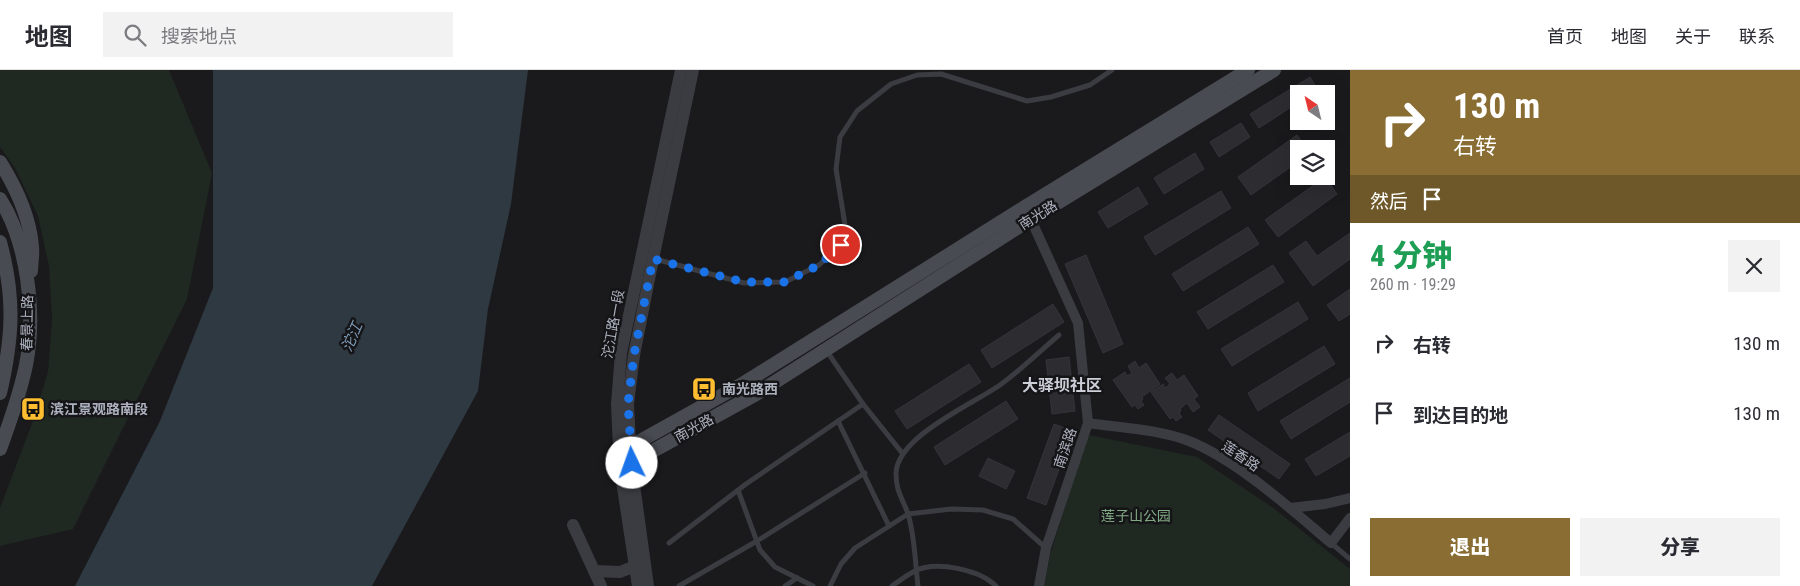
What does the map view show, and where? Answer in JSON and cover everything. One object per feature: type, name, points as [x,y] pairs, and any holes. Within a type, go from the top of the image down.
[{"type":"main road","name":"南光路","points":[[626,465],[756,394],[1028,213],[1248,70]]},
{"type":"main road","name":"南光路","points":[[631,446],[744,383],[1028,213],[1274,70]]},
{"type":"main road","points":[[0,162],[19,199],[32,247],[29,302]]},
{"type":"main road","name":"春景上路","points":[[0,199],[14,228],[22,251],[29,302],[26,364],[0,449]]},
{"type":"main road","name":"春景上路","points":[[0,242],[10,285],[12,318],[8,358],[0,392]]},
{"type":"main road","points":[[626,465],[631,446]]},
{"type":"street","name":"沱江路一段","points":[[631,446],[628,404],[647,256],[681,70]]},
{"type":"street","name":"沱江路一段","points":[[648,586],[617,404],[621,353],[693,70]]},
{"type":"street","name":"南滨路","points":[[1028,213],[1078,323],[1088,423],[1046,548],[1039,586]]},
{"type":"street","name":"莲香路","points":[[1088,423],[1160,433],[1188,441],[1212,452],[1290,508],[1331,543]]},
{"type":"street","name":"沱江路一段","points":[[626,465],[634,566],[638,586]]},
{"type":"street","points":[[1290,508],[1325,504],[1350,498]]},
{"type":"street","points":[[1331,543],[1350,518]]},
{"type":"street","points":[[573,525],[601,586]]},
{"type":"street","points":[[594,571],[620,572],[634,566]]},
{"type":"lane","points":[[950,77],[954,70]]},
{"type":"lane","points":[[647,256],[744,282],[785,282],[819,265],[841,245],[846,231],[836,169],[840,137],[857,111],[891,84],[917,75],[941,74],[1027,101],[1051,97],[1090,85],[1112,70]]},
{"type":"lane","points":[[918,586],[914,544],[908,514],[898,493],[896,472],[903,454],[922,434],[1000,385],[1058,335]]},
{"type":"lane","points":[[825,349],[863,404],[903,454]]},
{"type":"lane","points":[[669,543],[738,490],[863,404]]},
{"type":"lane","points":[[838,421],[865,473],[889,526]]},
{"type":"lane","points":[[679,586],[757,541],[865,473]]},
{"type":"lane","points":[[738,490],[760,550],[775,567],[813,586]]},
{"type":"lane","points":[[830,586],[841,564],[855,548],[908,514],[950,509],[983,510],[1013,519],[1046,548]]},
{"type":"lane","points":[[1331,543],[1350,559]]},
{"type":"lane","points":[[892,586],[916,570],[934,567],[950,568],[978,574],[996,586]]},
{"type":"lane","points":[[785,586],[797,578]]},
{"type":"green space","points":[[0,70],[169,70],[212,173],[187,299],[73,529],[0,546],[0,508],[33,421],[48,372],[52,319],[49,266],[38,216],[15,168],[0,147]]},
{"type":"green space","name":"莲子山公园","points":[[1089,435],[1197,457],[1272,507],[1350,569],[1350,586],[1044,586],[1050,555]]},
{"type":"water","name":"沱江","points":[[213,70],[528,70],[511,204],[488,309],[478,391],[372,586],[75,586],[160,421],[213,288]]},
{"type":"building","points":[[1310,77],[1315,85],[1297,85]]},
{"type":"building","points":[[1290,89],[1290,108],[1259,128],[1250,114]]},
{"type":"building","points":[[1241,123],[1250,137],[1219,157],[1210,142]]},
{"type":"building","points":[[1297,135],[1301,140],[1290,140],[1290,167],[1251,195],[1238,177]]},
{"type":"building","points":[[1195,153],[1204,169],[1164,194],[1154,178]]},
{"type":"building","points":[[1314,185],[1331,185],[1337,194],[1278,237],[1265,220]]},
{"type":"building","points":[[1138,187],[1148,204],[1108,228],[1098,212]]},
{"type":"building","points":[[1221,191],[1231,208],[1155,255],[1144,237]]},
{"type":"building","points":[[1248,227],[1259,244],[1183,291],[1172,274]]},
{"type":"building","points":[[1350,233],[1350,259],[1313,286],[1289,253],[1306,241],[1317,256]]},
{"type":"building","points":[[1086,255],[1123,344],[1103,353],[1065,264]]},
{"type":"building","points":[[1273,265],[1284,282],[1208,329],[1197,312]]},
{"type":"building","points":[[1350,289],[1350,314],[1339,321],[1327,305]]},
{"type":"building","points":[[1298,302],[1308,319],[1232,366],[1221,349]]},
{"type":"building","points":[[1053,304],[1064,322],[992,368],[981,350]]},
{"type":"building","points":[[1324,346],[1335,364],[1258,411],[1248,393]]},
{"type":"building","points":[[1069,357],[1075,411],[1052,414],[1046,360]]},
{"type":"building","points":[[1135,361],[1139,368],[1146,363],[1160,384],[1142,397],[1141,401],[1144,405],[1138,409],[1135,405],[1132,407],[1113,380],[1125,372],[1127,376],[1132,373],[1128,366]]},
{"type":"building","points":[[969,364],[981,382],[907,429],[895,411]]},
{"type":"building","points":[[1172,373],[1177,380],[1184,375],[1198,396],[1194,399],[1200,407],[1193,412],[1187,403],[1180,409],[1179,413],[1182,417],[1176,421],[1173,417],[1170,419],[1151,392],[1163,384],[1165,388],[1170,384],[1165,378]]},
{"type":"building","points":[[1350,378],[1350,402],[1291,439],[1280,421]]},
{"type":"building","points":[[1006,401],[1018,419],[945,465],[934,447]]},
{"type":"building","points":[[1219,415],[1290,464],[1279,479],[1208,430]]},
{"type":"building","points":[[1054,424],[1073,431],[1046,505],[1027,498]]},
{"type":"building","points":[[1350,432],[1350,456],[1316,476],[1305,459]]},
{"type":"building","points":[[988,458],[1015,471],[1006,489],[979,476]]},
{"type":"place","name":"南光路西","points":[[704,389]]},
{"type":"place","name":"滨江景观路南段","points":[[33,409]]},
{"type":"district","name":"大驿坝社区","points":[[1062,385]]},
{"type":"route","points":[[632,463],[628,404],[634,355],[653,259],[744,282],[785,282],[819,265],[841,245]]}]
